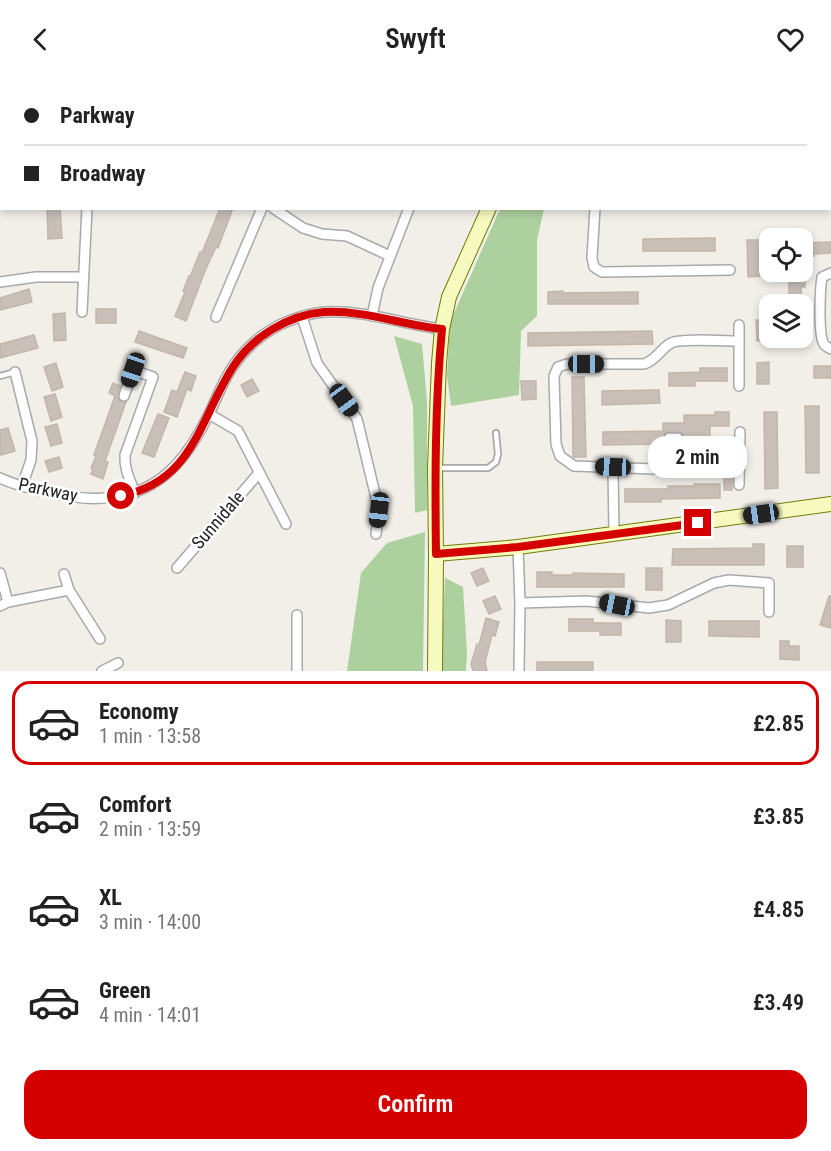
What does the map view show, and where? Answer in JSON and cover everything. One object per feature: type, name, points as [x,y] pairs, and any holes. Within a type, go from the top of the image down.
[{"type":"street","points":[[82,312],[87,210]]},
{"type":"street","points":[[216,317],[261,210]]},
{"type":"street","points":[[276,210],[303,228],[322,234],[347,236],[390,256]]},
{"type":"street","points":[[372,316],[378,288],[408,210]]},
{"type":"street","points":[[435,671],[435,468],[442,329],[449,297],[488,210]]},
{"type":"street","points":[[595,210],[592,258],[594,267],[602,272],[730,270]]},
{"type":"street","points":[[831,273],[822,277],[820,286],[820,333],[823,344],[831,349]]},
{"type":"street","points":[[0,282],[36,277],[83,278]]},
{"type":"street","name":"Parkway","points":[[0,478],[22,486],[78,498],[107,499],[135,493],[155,483],[174,469],[185,457],[234,365],[263,335],[284,323],[324,312],[372,316],[442,329]]},
{"type":"street","points":[[302,317],[317,363],[357,419],[379,510],[376,534]]},
{"type":"street","points":[[739,386],[740,325]]},
{"type":"street","points":[[739,340],[676,341],[666,347],[655,360],[644,364],[567,364],[558,367],[554,376],[556,444],[560,456],[574,466],[668,468],[739,454]]},
{"type":"street","points":[[124,396],[133,370],[153,377],[125,455],[124,464],[135,493]]},
{"type":"street","points":[[15,372],[32,441],[31,460],[22,486]]},
{"type":"street","name":"Sunnidale","points":[[209,414],[238,431],[286,524]]},
{"type":"street","points":[[740,432],[740,485]]},
{"type":"street","points":[[613,467],[614,534]]},
{"type":"street","name":"Sunnidale","points":[[177,568],[259,473]]},
{"type":"street","points":[[436,554],[518,547],[831,504]]},
{"type":"street","points":[[518,547],[519,671]]},
{"type":"street","points":[[0,573],[4,604],[69,590]]},
{"type":"street","points":[[64,574],[69,590],[100,639]]},
{"type":"street","points":[[520,603],[587,601],[649,608],[668,605],[714,583],[729,580],[769,583],[769,612]]},
{"type":"street","points":[[297,615],[297,671]]},
{"type":"street","points":[[102,671],[117,663]]},
{"type":"lane","points":[[0,376],[15,372]]},
{"type":"lane","points":[[435,468],[488,468],[496,462],[498,454],[496,432]]},
{"type":"lane","points":[[668,468],[668,436],[679,436]]},
{"type":"green space","points":[[500,210],[544,210],[537,240],[537,316],[521,331],[519,395],[451,406],[447,375],[450,322]]},
{"type":"green space","points":[[394,336],[422,344],[427,401],[427,510],[415,513],[413,406]]},
{"type":"green space","points":[[425,532],[423,671],[347,671],[361,573],[387,543]]},
{"type":"green space","points":[[445,578],[463,587],[466,671],[441,671]]},
{"type":"building","points":[[47,210],[60,210],[62,238],[48,239]]},
{"type":"building","points":[[219,210],[232,210],[186,321],[175,316],[189,276],[200,252],[202,253]]},
{"type":"building","points":[[715,238],[715,251],[643,251],[643,239]]},
{"type":"building","points":[[747,240],[759,240],[759,276],[748,277]]},
{"type":"building","points":[[831,242],[831,253],[814,254],[813,256],[813,243]]},
{"type":"building","points":[[789,282],[805,282],[805,287],[801,287],[801,294],[789,294]]},
{"type":"building","points":[[29,289],[32,302],[0,310],[0,298]]},
{"type":"building","points":[[563,291],[563,293],[638,292],[638,304],[548,304],[548,292]]},
{"type":"building","points":[[96,309],[116,309],[116,323],[96,323]]},
{"type":"building","points":[[65,313],[66,340],[54,341],[53,314]]},
{"type":"building","points":[[756,320],[759,320],[759,341],[757,341]]},
{"type":"building","points":[[139,331],[187,348],[183,358],[135,342]]},
{"type":"building","points":[[652,331],[653,344],[528,346],[528,333]]},
{"type":"building","points":[[34,335],[38,348],[0,358],[0,344]]},
{"type":"building","points":[[769,362],[769,384],[757,384],[757,363]]},
{"type":"building","points":[[56,363],[63,387],[52,391],[44,367]]},
{"type":"building","points":[[814,366],[831,366],[831,378],[814,378]]},
{"type":"building","points":[[700,368],[727,368],[727,381],[695,381],[695,386],[669,386],[669,373],[700,372]]},
{"type":"building","points":[[185,372],[196,376],[191,391],[187,389],[177,417],[164,412],[172,390],[177,392]]},
{"type":"building","points":[[572,377],[584,377],[586,457],[573,457]]},
{"type":"building","points":[[252,379],[259,391],[247,397],[241,385]]},
{"type":"building","points":[[521,381],[536,381],[536,399],[522,400]]},
{"type":"building","points":[[113,383],[120,386],[118,398],[121,402],[126,402],[105,461],[108,462],[103,479],[91,474],[93,469],[91,468],[115,396],[109,393]]},
{"type":"building","points":[[659,390],[660,403],[602,405],[602,391]]},
{"type":"building","points":[[55,394],[62,417],[51,421],[44,397]]},
{"type":"building","points":[[805,406],[819,406],[819,473],[806,473]]},
{"type":"building","points":[[715,412],[729,412],[729,426],[710,426],[710,441],[723,441],[723,449],[672,450],[672,441],[683,438],[683,433],[679,432],[665,432],[663,444],[603,445],[603,432],[663,431],[663,423],[684,423],[684,415],[715,415]]},
{"type":"building","points":[[764,412],[777,412],[778,488],[765,489]]},
{"type":"building","points":[[158,414],[169,418],[154,457],[142,453]]},
{"type":"building","points":[[57,424],[62,443],[51,446],[45,427]]},
{"type":"building","points":[[8,428],[15,451],[1,455],[0,430]]},
{"type":"building","points":[[59,457],[62,468],[49,472],[45,461]]},
{"type":"building","points":[[724,475],[732,475],[732,490],[724,490]]},
{"type":"building","points":[[694,484],[720,484],[720,498],[625,502],[625,489],[668,489],[668,486],[694,486]]},
{"type":"building","points":[[753,544],[764,544],[764,565],[672,565],[673,549],[753,548]]},
{"type":"building","points":[[787,546],[803,546],[803,567],[787,567]]},
{"type":"building","points":[[483,568],[489,581],[477,586],[471,573]]},
{"type":"building","points":[[646,568],[662,568],[662,590],[646,590]]},
{"type":"building","points":[[537,572],[552,572],[552,575],[624,574],[624,587],[537,587]]},
{"type":"building","points":[[495,596],[501,609],[489,614],[483,601]]},
{"type":"building","points":[[829,596],[831,596],[831,628],[820,625]]},
{"type":"building","points":[[486,618],[499,622],[495,636],[492,635],[485,662],[487,671],[473,671],[471,664]]},
{"type":"building","points":[[569,619],[593,619],[593,623],[621,623],[621,635],[600,635],[600,631],[569,631]]},
{"type":"building","points":[[666,620],[681,621],[681,642],[666,642]]},
{"type":"building","points":[[709,621],[759,621],[759,637],[709,636]]},
{"type":"building","points":[[780,641],[789,641],[789,646],[799,646],[799,660],[780,659]]},
{"type":"building","points":[[537,662],[593,662],[593,671],[537,671]]},
{"type":"route","points":[[121,496],[148,487],[174,469],[185,457],[234,365],[263,335],[284,323],[302,317],[336,312],[442,329],[435,468],[436,554],[518,547],[698,523]]}]
